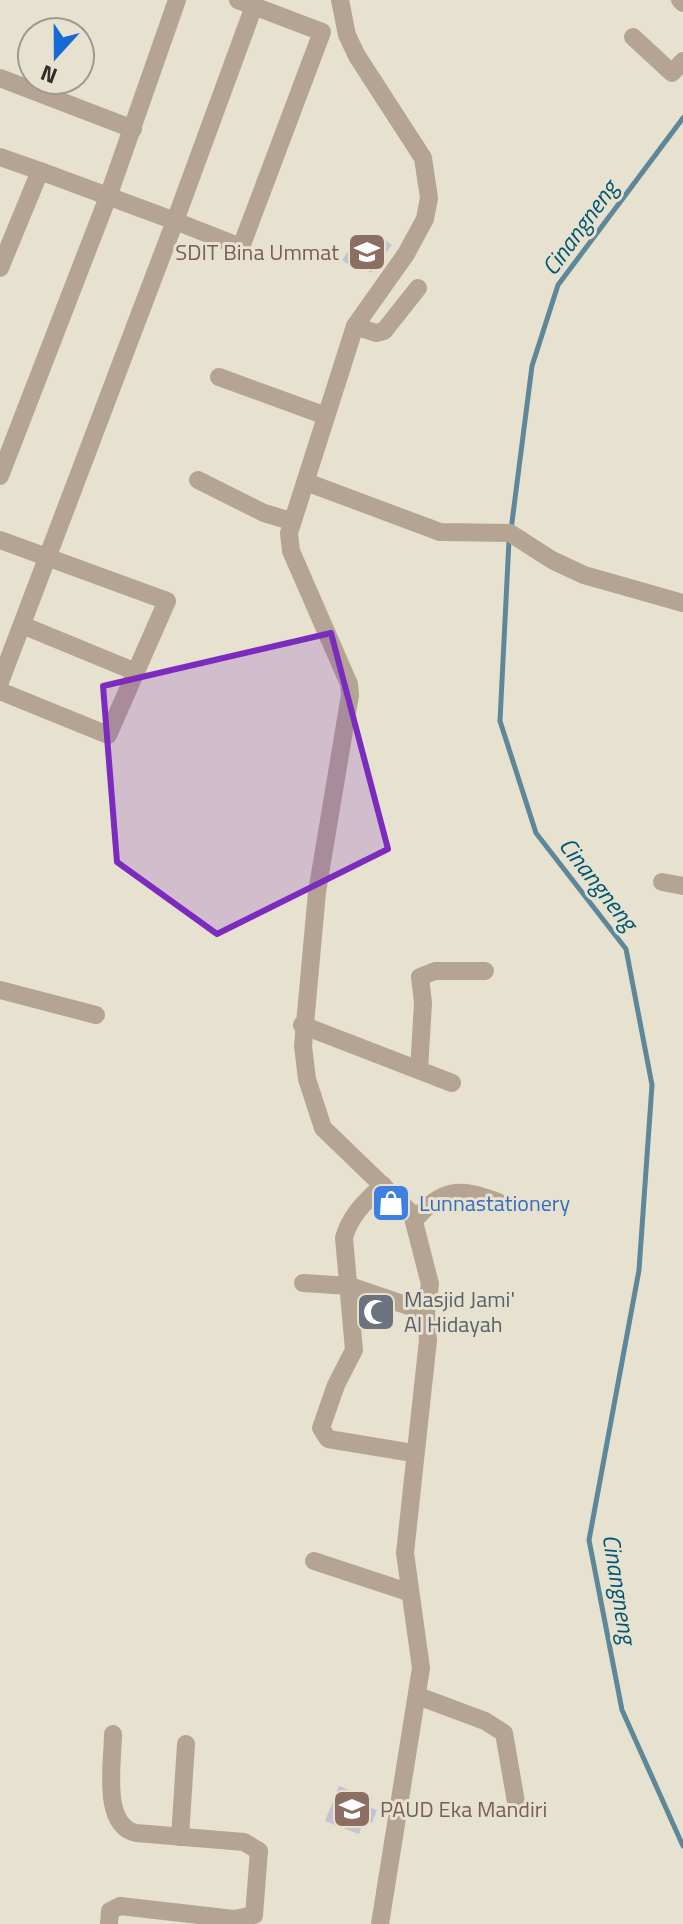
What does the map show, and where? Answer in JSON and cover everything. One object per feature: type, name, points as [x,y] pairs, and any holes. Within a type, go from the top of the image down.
[{"type":"street","points":[[0,476],[108,197],[177,0]]},
{"type":"street","points":[[340,0],[352,47],[416,146],[430,189],[425,219],[411,245],[355,326],[291,521],[291,551],[349,684],[351,706],[317,892],[302,1025],[307,1079],[323,1128],[408,1208],[430,1284],[426,1312],[428,1340],[413,1453],[405,1553],[408,1592],[421,1649],[418,1696],[380,1924]]},
{"type":"street","points":[[0,157],[175,221],[241,247],[322,32],[246,3],[175,221],[0,682]]},
{"type":"street","points":[[633,37],[672,73],[683,61]]},
{"type":"street","points":[[0,78],[133,129]]},
{"type":"street","points":[[0,268],[40,171]]},
{"type":"street","points":[[355,326],[376,333],[384,331],[418,288]]},
{"type":"street","points":[[219,377],[326,416]]},
{"type":"street","points":[[198,480],[264,513],[291,521]]},
{"type":"street","points":[[306,482],[440,532],[510,533],[552,560],[584,575],[683,603]]},
{"type":"street","points":[[0,540],[167,601],[108,735],[0,691]]},
{"type":"street","points":[[22,625],[136,672]]},
{"type":"street","points":[[662,882],[683,886]]},
{"type":"street","points":[[419,1070],[423,1003],[420,977],[435,971],[485,971]]},
{"type":"street","points":[[0,990],[96,1015]]},
{"type":"street","points":[[302,1025],[452,1083]]},
{"type":"street","points":[[383,1185],[359,1207],[346,1228],[344,1238],[354,1350],[323,1419],[322,1434],[328,1439],[413,1453]]},
{"type":"street","points":[[414,1221],[426,1206],[445,1195],[473,1193],[498,1202]]},
{"type":"street","points":[[303,1283],[350,1286],[426,1312]]},
{"type":"street","points":[[314,1561],[408,1592]]},
{"type":"street","points":[[418,1696],[485,1721],[504,1733],[517,1808]]},
{"type":"street","points":[[109,1924],[110,1911],[120,1906],[234,1922],[254,1915],[259,1851],[244,1842],[136,1833],[117,1823],[113,1734]]},
{"type":"street","points":[[180,1837],[186,1744]]},
{"type":"highlighted area","points":[[331,633],[388,849],[217,934],[117,862],[103,686]]},
{"type":"building","name":"SDIT Bina Ummat","points":[[360,235],[372,243],[378,235],[392,245],[371,273],[359,264],[355,269],[342,260]]},
{"type":"building","name":"Masjid Jami' Al Hidayah","points":[[367,1295],[395,1308],[385,1329],[358,1317]]},
{"type":"building","name":"PAUD Eka Mandiri","points":[[339,1786],[372,1799],[369,1807],[377,1810],[372,1823],[364,1820],[359,1834],[325,1821]]},
{"type":"waterway","name":"Cinangneng","points":[[511,530],[532,366],[558,285],[683,118]]},
{"type":"waterway","name":"Cinangneng","points":[[509,540],[500,721],[536,833],[626,949],[652,1085],[639,1270],[589,1540],[622,1710],[683,1846]]},
{"type":"place","name":"SDIT Bina Ummat","points":[[367,252]]},
{"type":"place","name":"Lunnastationery","points":[[391,1203]]},
{"type":"place","name":"Masjid Jami' Al Hidayah","points":[[376,1312]]},
{"type":"place","name":"PAUD Eka Mandiri","points":[[352,1809]]}]
